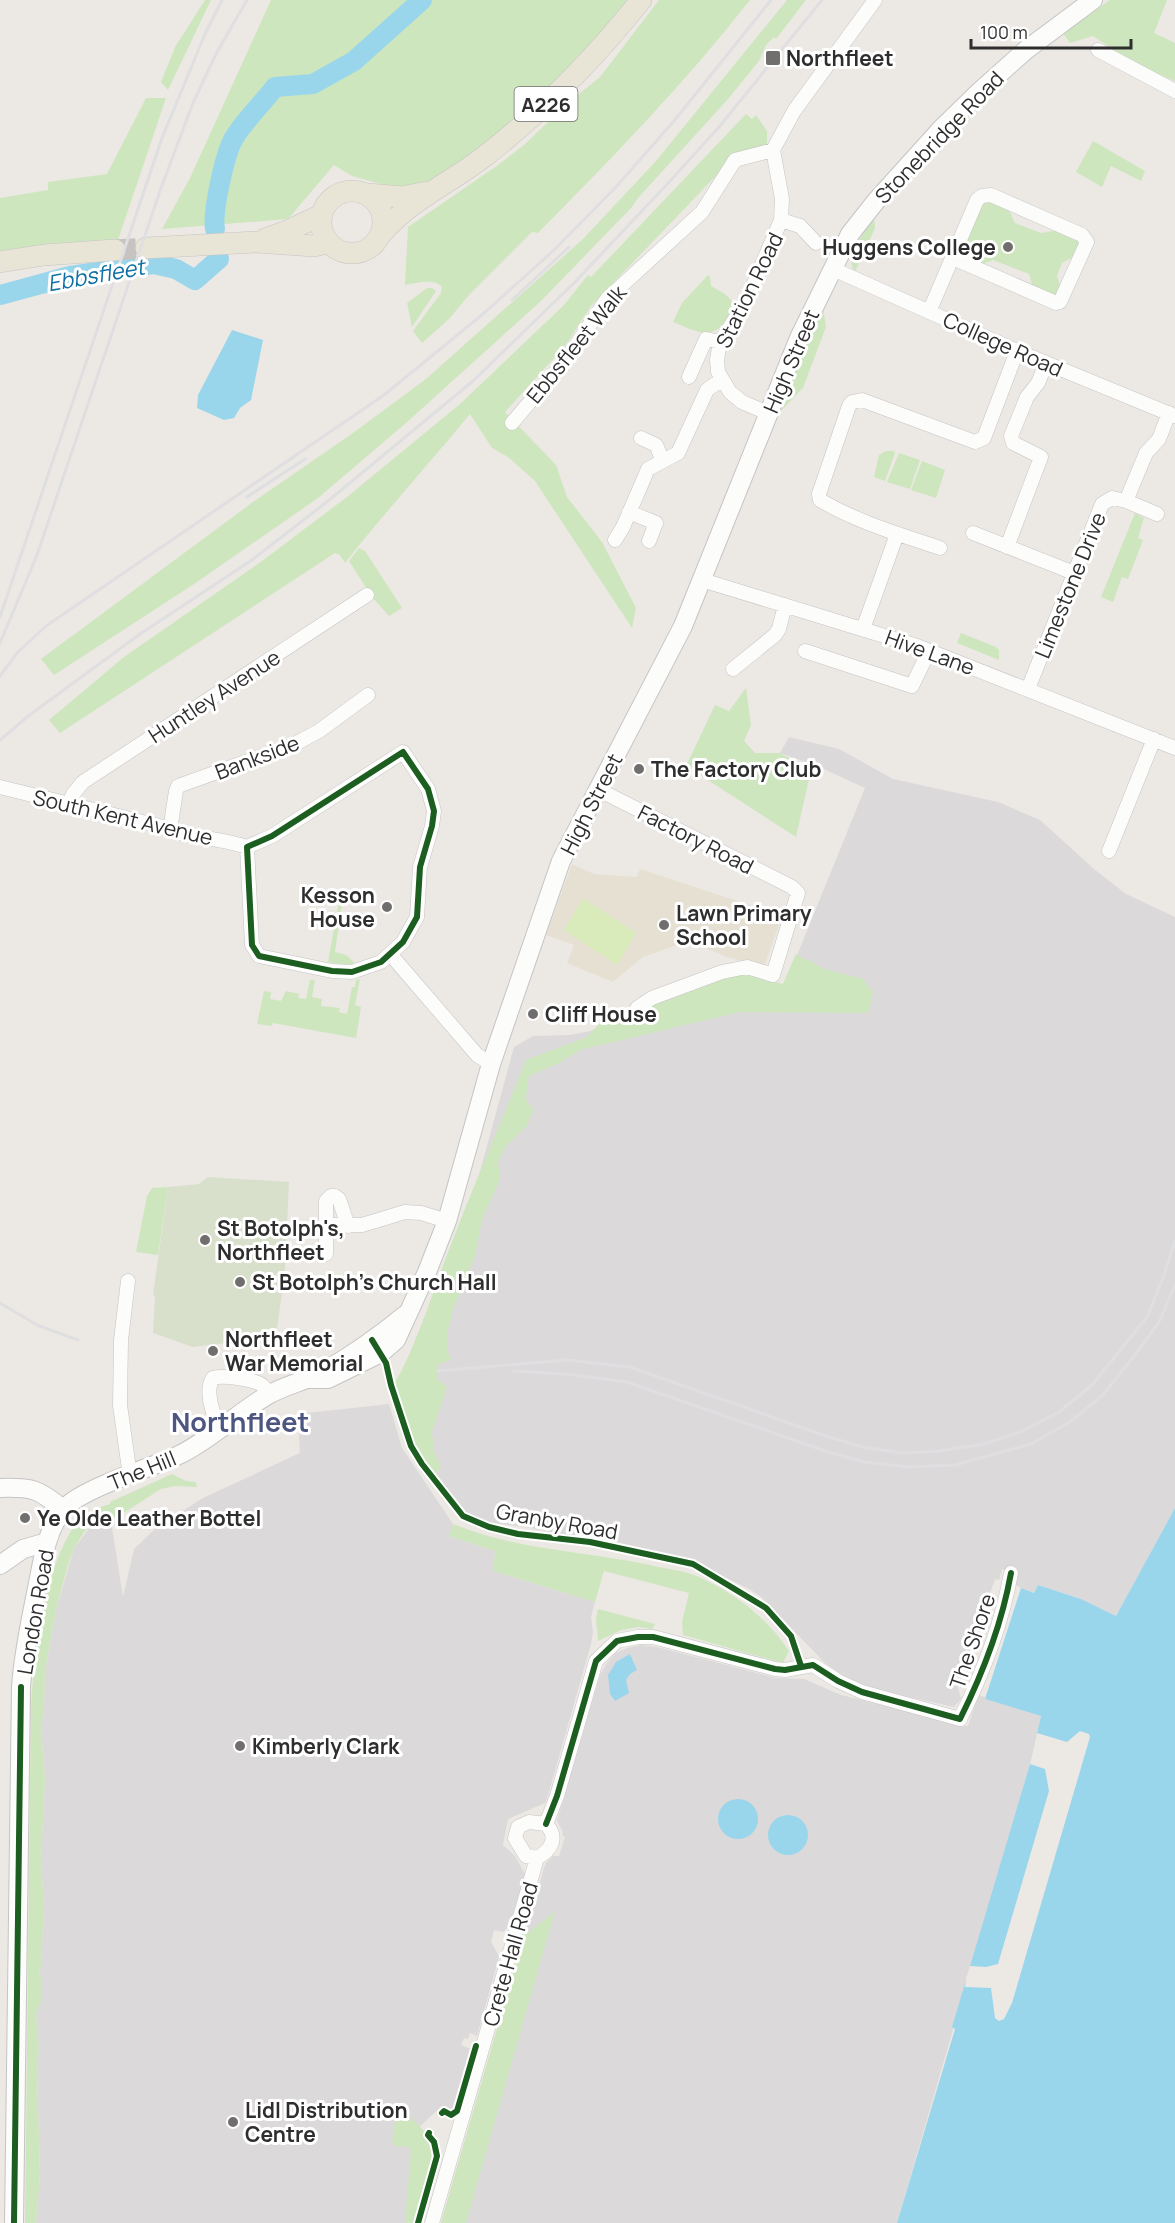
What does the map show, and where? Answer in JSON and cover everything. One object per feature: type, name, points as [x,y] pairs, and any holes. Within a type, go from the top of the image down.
[{"type":"main road","name":"A226","points":[[382,233],[402,213],[483,158],[538,112],[594,56],[641,0]]},
{"type":"main road","name":"Stonebridge Road","points":[[833,269],[850,234],[876,201],[941,129],[1026,50],[1093,0]]},
{"type":"main road","points":[[357,191],[368,194],[381,210],[382,233],[373,246],[357,253],[337,250],[327,243],[320,226],[321,215],[324,205],[342,192],[357,191]]},
{"type":"main road","name":"A226","points":[[368,194],[402,197],[434,191]]},
{"type":"main road","points":[[256,242],[285,232],[321,215]]},
{"type":"main road","points":[[146,248],[256,242],[314,246],[327,243]]},
{"type":"main road","points":[[0,262],[44,255],[115,250]]},
{"type":"main road","name":"High Street","points":[[372,1340],[409,1312],[427,1272],[447,1221],[491,1064],[561,861],[667,660],[702,580],[799,338],[833,269]]},
{"type":"main road","points":[[305,1379],[328,1379],[381,1353],[396,1340],[409,1312]]},
{"type":"main road","name":"The Hill","points":[[63,1509],[94,1489],[182,1454],[269,1395],[319,1373],[372,1340]]},
{"type":"main road","points":[[0,1488],[28,1487],[44,1494],[63,1509]]},
{"type":"main road","name":"London Road","points":[[14,2223],[21,1687],[28,1633],[46,1542],[63,1509]]},
{"type":"main road","points":[[0,1565],[23,1549],[46,1542]]},
{"type":"main road","points":[[18,1554],[28,1560],[42,1562]]},
{"type":"street","points":[[781,220],[783,203],[772,150],[794,111],[875,0]]},
{"type":"street","points":[[1098,50],[1175,91]]},
{"type":"street","name":"Ebbsfleet Walk","points":[[512,423],[568,357],[607,299],[702,212],[735,160],[772,150]]},
{"type":"street","points":[[929,312],[977,200],[982,196],[991,195],[1082,235],[1087,242],[1060,302],[1056,303],[953,258]]},
{"type":"street","name":"Station Road","points":[[768,413],[739,400],[727,389],[721,380],[717,365],[720,342],[745,304],[781,220],[800,226],[816,243]]},
{"type":"street","name":"College Road","points":[[833,269],[1017,351],[1173,414]]},
{"type":"street","points":[[689,377],[706,339],[720,342]]},
{"type":"street","points":[[940,548],[837,510],[820,500],[819,494],[852,402],[862,400],[975,442],[984,438],[1017,351]]},
{"type":"street","points":[[1007,547],[1041,458],[1013,443],[1011,436],[1030,391],[1038,382],[1046,363]]},
{"type":"street","points":[[615,540],[648,469],[680,451],[707,390],[721,380]]},
{"type":"street","points":[[1158,514],[1126,501],[1146,454],[1173,414]]},
{"type":"street","points":[[640,438],[656,445],[663,461]]},
{"type":"street","name":"Limestone Drive","points":[[1028,689],[1102,504],[1112,498],[1126,501]]},
{"type":"street","points":[[629,512],[656,524],[649,541]]},
{"type":"street","points":[[973,533],[1074,573]]},
{"type":"street","points":[[863,629],[897,534]]},
{"type":"street","name":"Hive Lane","points":[[702,580],[929,651],[1175,747]]},
{"type":"street","name":"Huntley Avenue","points":[[69,804],[73,794],[83,782],[366,595]]},
{"type":"street","points":[[733,669],[775,635],[779,629],[785,605]]},
{"type":"street","points":[[805,651],[912,686],[929,651]]},
{"type":"street","name":"Bankside","points":[[171,830],[178,786],[293,745],[319,731],[368,695]]},
{"type":"street","points":[[1109,851],[1154,739]]},
{"type":"street","points":[[403,752],[429,792],[434,804],[434,817],[420,867],[417,917],[408,935],[391,956],[376,965],[356,972],[345,973],[259,956],[252,945],[247,847],[272,836],[403,752]]},
{"type":"street","name":"South Kent Avenue","points":[[0,787],[171,830],[182,835],[225,840],[247,847]]},
{"type":"street","name":"Factory Road","points":[[597,789],[794,888],[797,892],[773,975],[747,967],[722,972],[652,998],[637,1008]]},
{"type":"street","points":[[391,956],[477,1055],[491,1064]]},
{"type":"street","points":[[326,1254],[326,1201],[335,1196],[339,1199],[348,1226]]},
{"type":"street","points":[[326,1225],[362,1225],[405,1212],[421,1213],[447,1221]]},
{"type":"street","points":[[128,1281],[121,1340],[120,1405],[130,1476]]},
{"type":"street","points":[[220,1430],[214,1417],[210,1394],[210,1384],[213,1378],[225,1376],[256,1382],[263,1385],[269,1395]]},
{"type":"street","name":"The Shore","points":[[960,1719],[980,1680],[1008,1590],[1011,1573]]},
{"type":"street","name":"Crete Hall Road","points":[[546,1824],[557,1796],[596,1661],[617,1641],[627,1638],[653,1637],[775,1669],[785,1670],[813,1665],[838,1681],[862,1692],[960,1719]]},
{"type":"street","name":"Crete Hall Road","points":[[527,1823],[546,1824],[553,1835],[553,1844],[548,1851],[537,1858],[526,1856],[510,1833],[527,1823]]},
{"type":"street","name":"Crete Hall Road","points":[[432,2223],[537,1858]]},
{"type":"shaded area","points":[[789,737],[839,749],[893,779],[998,802],[1040,820],[1094,869],[1126,894],[1175,917],[1175,1508],[1116,1616],[1081,1599],[1038,1585],[1034,1593],[1021,1588],[1015,1585],[1018,1576],[1002,1569],[999,1580],[995,1579],[958,1688],[961,1699],[954,1707],[864,1687],[852,1682],[825,1663],[760,1596],[708,1569],[636,1549],[488,1522],[468,1514],[422,1460],[408,1430],[395,1383],[404,1368],[473,1197],[514,1047],[533,1036],[570,1035],[785,985],[865,788],[817,766],[780,753]]},
{"type":"shaded area","name":"Lawn Primary School","points":[[572,864],[594,874],[637,877],[640,869],[782,916],[764,967],[727,957],[689,941],[643,957],[613,982],[567,963],[574,945],[546,935]]},
{"type":"shaded area","points":[[389,1404],[402,1448],[453,1524],[449,1536],[495,1551],[493,1571],[595,1602],[591,1617],[593,1632],[591,1644],[547,1799],[545,1803],[508,1819],[503,1845],[515,1856],[525,1874],[510,1925],[503,1932],[494,1930],[491,1942],[499,1956],[498,1961],[477,2036],[470,2033],[468,2039],[464,2038],[461,2045],[471,2049],[453,2109],[448,2111],[442,2106],[418,2128],[414,2223],[36,2223],[40,2175],[37,2073],[39,2048],[36,2014],[42,1998],[42,1981],[39,1973],[44,1907],[41,1860],[45,1780],[41,1726],[44,1710],[45,1671],[56,1610],[74,1548],[91,1526],[111,1521],[123,1597],[134,1549],[157,1527],[203,1498],[300,1453],[298,1414]]},
{"type":"shaded area","points":[[641,1645],[657,1647],[776,1678],[804,1679],[841,1695],[968,1726],[978,1695],[1041,1716],[1030,1764],[897,2223],[441,2223],[544,1868],[553,1856],[559,1856],[565,1837],[557,1821],[600,1675],[616,1653]]},
{"type":"green space","points":[[205,0],[211,0],[168,90],[161,82],[175,47]]},
{"type":"green space","points":[[271,0],[634,0],[529,112],[423,188],[388,186],[352,176],[334,165],[288,219],[162,229],[190,178]]},
{"type":"green space","points":[[659,0],[750,0],[700,61],[620,148],[538,233],[532,232],[469,295],[449,319],[422,343],[413,331],[441,293],[442,287],[430,282],[405,285],[408,227],[524,145],[569,102],[600,77]]},
{"type":"green space","points":[[787,0],[806,0],[776,39],[774,37],[766,45],[759,61],[728,99],[632,207],[542,300],[406,423],[318,498],[194,584],[54,675],[41,659],[253,502],[426,379],[583,239],[656,161]]},
{"type":"green space","points":[[1110,0],[1167,0],[1154,33],[1175,43],[1175,81],[1135,64],[1093,36],[1070,43],[1063,33]]},
{"type":"green space","points":[[146,98],[166,98],[117,243],[0,252],[0,198],[48,190],[48,182],[107,174]]},
{"type":"green space","points":[[746,114],[752,119],[756,115],[767,131],[767,146],[736,155],[591,306],[565,346],[505,412],[556,465],[567,497],[602,542],[636,608],[632,628],[535,481],[508,457],[492,448],[470,414],[345,563],[340,555],[335,553],[60,733],[49,720],[124,657],[262,561],[347,497],[460,404],[564,305],[588,275],[591,277]]},
{"type":"green space","points":[[1093,141],[1145,171],[1141,181],[1111,166],[1102,187],[1076,172]]},
{"type":"green space","points":[[985,199],[1007,206],[1015,223],[1041,233],[1059,230],[1081,241],[1075,256],[1062,263],[1057,276],[1062,292],[1052,298],[1033,288],[1029,274],[993,260],[980,265],[959,256]]},
{"type":"green space","points":[[874,216],[875,228],[855,272],[852,266],[854,251]]},
{"type":"green space","points":[[708,275],[711,286],[725,294],[736,305],[729,318],[723,325],[711,332],[699,332],[673,322],[682,303]]},
{"type":"green space","points":[[427,288],[436,291],[412,327],[407,303]]},
{"type":"green space","points":[[823,308],[826,327],[803,388],[773,419],[806,339]]},
{"type":"green space","points":[[886,451],[895,453],[885,481],[874,477],[879,455]]},
{"type":"green space","points":[[899,453],[920,460],[910,489],[887,482]]},
{"type":"green space","points":[[922,461],[945,470],[936,498],[911,490]]},
{"type":"green space","points":[[1135,513],[1144,518],[1138,538],[1143,540],[1128,579],[1122,577],[1113,602],[1101,597]]},
{"type":"green space","points":[[359,548],[365,551],[402,608],[389,616],[372,597],[349,561]]},
{"type":"green space","points":[[961,633],[996,647],[999,650],[999,660],[957,643]]},
{"type":"green space","points":[[746,688],[751,725],[744,741],[755,753],[780,753],[811,770],[796,837],[686,766],[715,705],[729,711]]},
{"type":"green space","points":[[583,898],[636,933],[617,965],[564,930]]},
{"type":"green space","points":[[339,901],[342,902],[335,952],[346,955],[355,963],[347,965],[328,962]]},
{"type":"green space","points":[[796,954],[825,969],[863,979],[873,992],[868,1013],[740,1012],[580,1050],[561,1062],[529,1076],[526,1099],[533,1110],[527,1126],[507,1145],[498,1161],[500,1179],[482,1220],[475,1256],[454,1307],[447,1333],[447,1349],[451,1360],[438,1364],[438,1380],[447,1387],[432,1432],[434,1452],[441,1467],[435,1475],[414,1443],[395,1383],[418,1333],[459,1223],[526,1060],[587,1037],[599,1024],[617,1020],[663,997],[733,976],[746,974],[783,984]]},
{"type":"green space","points":[[360,979],[355,1005],[361,1007],[356,1038],[273,1023],[272,1026],[257,1024],[264,991],[271,992],[270,999],[281,1001],[286,991],[299,994],[298,998],[306,999],[310,980],[315,980],[312,997],[322,999],[321,1006],[340,1008],[339,1012],[347,1014],[352,987],[355,987],[356,980]]},
{"type":"green space","points":[[208,1177],[289,1182],[285,1270],[275,1344],[243,1341],[193,1347],[153,1333],[155,1296],[153,1295],[168,1187],[199,1184]]},
{"type":"green space","points":[[168,1187],[158,1255],[136,1252],[147,1196],[152,1188]]},
{"type":"green space","points":[[172,1474],[186,1481],[196,1482],[197,1487],[175,1486],[161,1489],[122,1514],[94,1523],[85,1531],[74,1548],[56,1610],[45,1671],[44,1710],[41,1726],[45,1780],[41,1860],[44,1907],[39,1973],[42,1981],[42,1998],[36,2015],[39,2048],[37,2073],[40,2175],[36,2223],[25,2223],[31,1708],[43,1608],[58,1558],[68,1536],[81,1517],[84,1518],[94,1509],[110,1504],[110,1502]]},
{"type":"green space","points":[[453,1524],[477,1533],[526,1545],[625,1560],[693,1575],[738,1599],[770,1627],[789,1651],[783,1663],[683,1635],[682,1622],[689,1593],[604,1571],[595,1602],[493,1571],[495,1551],[449,1536]]},
{"type":"green space","points":[[598,1609],[655,1624],[652,1629],[638,1627],[621,1630],[598,1641],[596,1618]]},
{"type":"green space","points":[[555,1911],[466,2223],[441,2223],[525,1932],[528,1933]]},
{"type":"green space","points":[[406,2115],[423,2130],[435,2150],[415,2223],[405,2223],[411,2149],[406,2146],[398,2147],[392,2143],[395,2120]]},
{"type":"water","points":[[232,330],[263,340],[251,400],[240,408],[234,418],[224,420],[197,408],[198,395]]},
{"type":"water","points":[[1175,1508],[1175,2223],[897,2223],[955,2029],[952,2027],[1030,1764],[1041,1716],[985,1699],[1021,1588],[1034,1593],[1038,1585],[1081,1599],[1116,1616]]},
{"type":"water","points":[[630,1654],[637,1670],[626,1680],[629,1693],[615,1701],[610,1694],[608,1675],[616,1662]]},
{"type":"water","points":[[738,1799],[746,1800],[752,1805],[757,1811],[757,1827],[752,1833],[746,1838],[738,1839],[730,1838],[724,1833],[719,1827],[718,1819],[719,1811],[724,1805],[730,1800]]},
{"type":"water","points":[[788,1815],[796,1816],[802,1821],[807,1827],[807,1843],[802,1849],[796,1854],[788,1855],[780,1854],[774,1849],[769,1843],[768,1835],[769,1827],[774,1821],[780,1816]]},
{"type":"pier","points":[[1080,1731],[1089,1734],[1090,1737],[1012,2003],[1004,2019],[999,2021],[995,2018],[991,1988],[965,1987],[966,1978],[970,1966],[986,1967],[998,1964],[1049,1791],[1045,1769],[1030,1764],[1037,1733],[1067,1742]]},
{"type":"waterway","name":"Ebbsfleet","points":[[215,229],[217,197],[230,146],[243,125],[275,87],[313,84],[354,61],[422,0]]},
{"type":"waterway","name":"Ebbsfleet","points":[[0,295],[70,276],[153,264],[176,269],[195,280],[219,259]]},
{"type":"tunnel","points":[[115,250],[146,248]]},
{"type":"railway","points":[[0,617],[162,138],[205,34],[222,0]]},
{"type":"railway","points":[[0,643],[37,555],[160,191],[193,103],[217,52],[247,0]]},
{"type":"railway","points":[[0,676],[17,653],[46,626],[384,395],[483,314],[551,253],[616,187],[674,121],[771,0]]},
{"type":"railway","points":[[0,740],[27,717],[140,634],[252,560],[328,501],[473,381],[575,282],[671,180],[719,127],[822,0]]},
{"type":"railway","points":[[512,300],[569,247]]},
{"type":"railway","points":[[247,497],[305,459]]},
{"type":"railway","points":[[438,1371],[567,1360],[630,1367],[862,1447],[902,1453],[939,1451],[984,1444],[1022,1431],[1059,1412],[1092,1385],[1147,1317],[1175,1241]]},
{"type":"railway","points":[[513,1371],[566,1374],[627,1382],[828,1452],[864,1462],[908,1467],[955,1465],[1031,1444],[1070,1422],[1103,1395],[1135,1355],[1159,1322],[1175,1285]]},
{"type":"railway","points":[[0,1303],[37,1325],[78,1340]]},
{"type":"cycle path","points":[[403,752],[428,789],[434,811],[420,867],[417,917],[403,942],[381,962],[352,972],[332,971],[259,956],[252,945],[247,847],[272,836],[403,752]]},
{"type":"cycle path","name":"Granby Road","points":[[372,1340],[386,1363],[411,1446],[422,1464],[463,1516],[489,1527],[518,1534],[590,1542],[693,1564],[766,1608],[791,1636],[801,1666]]},
{"type":"cycle path","points":[[546,1824],[557,1796],[596,1661],[617,1641],[653,1637],[775,1669],[785,1670],[813,1665],[838,1681],[862,1692],[960,1719],[991,1648],[1011,1573]]},
{"type":"cycle path","points":[[14,2223],[21,1687]]},
{"type":"cycle path","points":[[442,2113],[444,2111],[451,2115],[457,2111],[476,2046]]},
{"type":"cycle path","points":[[418,2223],[437,2156],[429,2133]]},
{"type":"place","name":"Northfleet","points":[[773,58]]},
{"type":"place","name":"Huggens College","points":[[1008,247]]},
{"type":"place","name":"The Factory Club","points":[[639,769]]},
{"type":"place","name":"Kesson House","points":[[387,907]]},
{"type":"place","name":"Lawn Primary School","points":[[664,925]]},
{"type":"place","name":"Cliff House","points":[[533,1014]]},
{"type":"place","name":"St Botolph's, Northfleet","points":[[205,1240]]},
{"type":"place","name":"St Botolph's Church Hall","points":[[240,1282]]},
{"type":"place","name":"Northfleet War Memorial","points":[[213,1351]]},
{"type":"place","name":"Ye Olde Leather Bottel","points":[[25,1518]]},
{"type":"place","name":"Kimberly Clark","points":[[240,1746]]},
{"type":"place","name":"Lidl Distribution Centre","points":[[233,2122]]},
{"type":"district","name":"Northfleet","points":[[240,1421]]}]
